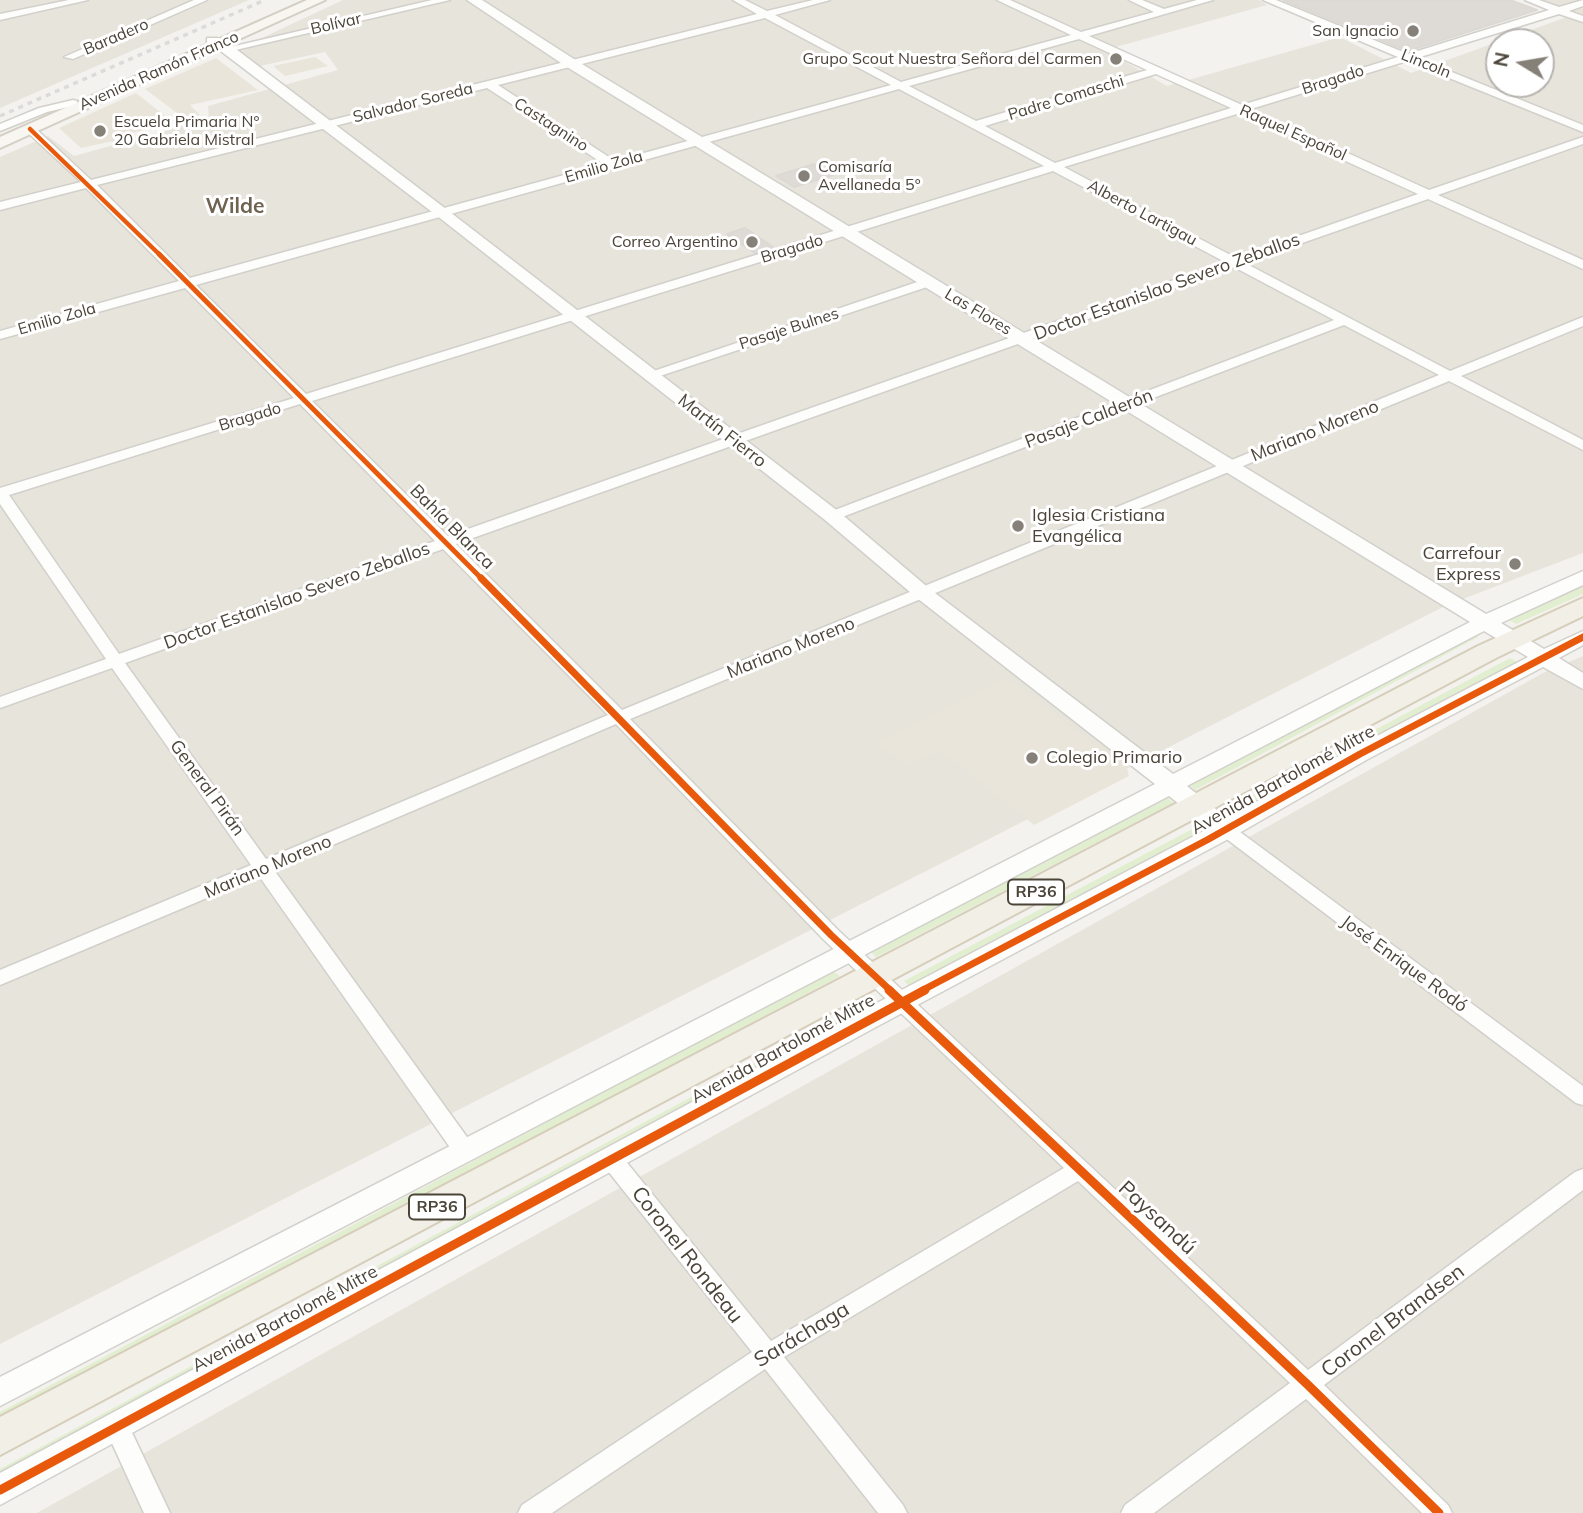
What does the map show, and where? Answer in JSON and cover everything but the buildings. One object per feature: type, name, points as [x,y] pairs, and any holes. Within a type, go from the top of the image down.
[{"type":"main road","name":"Avenida Ramón Franco","points":[[0,136],[73,103],[220,44],[304,0]]},
{"type":"main road","name":"Avenida Ramón Franco","points":[[0,143],[318,0]]},
{"type":"main road","name":"Avenida Bartolomé Mitre","points":[[0,1437],[1514,639],[1583,606]]},
{"type":"street","points":[[0,18],[83,0]]},
{"type":"street","points":[[177,0],[186,7]]},
{"type":"street","name":"Baradero","points":[[69,57],[202,0]]},
{"type":"street","name":"Bolívar","points":[[220,44],[446,0]]},
{"type":"street","name":"Las Flores","points":[[473,0],[572,64],[1583,682]]},
{"type":"street","name":"Alberto Lartigau","points":[[738,0],[1583,446]]},
{"type":"street","name":"Salvador Soreda","points":[[0,205],[825,0]]},
{"type":"street","name":"Raquel Español","points":[[1002,0],[1583,265]]},
{"type":"street","points":[[1134,0],[1163,12]]},
{"type":"street","name":"Emilio Zola","points":[[0,335],[1208,0]]},
{"type":"street","name":"Lincoln","points":[[1268,0],[1583,128]]},
{"type":"street","points":[[1530,0],[1583,19]]},
{"type":"street","name":"Bragado","points":[[0,493],[1583,3]]},
{"type":"street","name":"Martín Fierro","points":[[220,44],[441,212],[831,516],[924,594],[1172,784],[1226,830]]},
{"type":"street","name":"Padre Comaschi","points":[[976,125],[1156,71]]},
{"type":"street","name":"Castagnino","points":[[489,84],[612,165]]},
{"type":"street","points":[[0,128],[43,110],[73,103]]},
{"type":"street","name":"Bahía Blanca","points":[[30,129],[89,184],[620,717],[848,951]]},
{"type":"street","name":"Doctor Estanislao Severo Zeballos","points":[[0,703],[732,439],[1583,140]]},
{"type":"street","name":"Pasaje Bulnes","points":[[649,375],[929,282]]},
{"type":"street","name":"Pasaje Calderón","points":[[831,516],[1345,320]]},
{"type":"street","name":"Mariano Moreno","points":[[0,978],[620,717],[1583,321]]},
{"type":"street","name":"General Pirán","points":[[0,493],[116,662],[464,1150]]},
{"type":"street","points":[[0,1392],[1485,622],[1583,577]]},
{"type":"street","name":"Avenida Bartolomé Mitre","points":[[0,1490],[1226,830],[1360,754],[1583,638]]},
{"type":"street","name":"José Enrique Rodó","points":[[1226,830],[1583,1097]]},
{"type":"street","name":"Paysandú","points":[[848,951],[1308,1385],[1439,1513]]},
{"type":"street","name":"Coronel Rondeau","points":[[612,1160],[894,1513]]},
{"type":"street","name":"Saráchaga","points":[[531,1513],[767,1356],[1080,1169]]},
{"type":"street","name":"Coronel Brandsen","points":[[1134,1513],[1583,1178]]},
{"type":"street","points":[[117,1428],[157,1513]]},
{"type":"shaded area","points":[[0,0],[249,0],[0,108]]},
{"type":"shaded area","points":[[343,0],[1259,0],[1267,5],[1105,50],[1167,86],[1340,37],[1411,73],[1485,46],[1485,98],[1555,98],[1555,28],[1536,28],[1578,13],[1541,0],[1583,0],[1583,553],[1447,605],[0,1344],[0,157],[48,136],[74,156],[209,119],[208,106],[338,70],[325,52],[255,67],[232,52]]},
{"type":"shaded area","points":[[315,57],[328,66],[285,76],[273,66]]},
{"type":"shaded area","points":[[216,58],[258,90],[190,105],[200,115],[185,119],[145,89]]},
{"type":"shaded area","name":"Escuela Primaria N° 20 Gabriela Mistral","points":[[136,93],[173,122],[128,134],[132,137],[81,148],[59,128]]},
{"type":"shaded area","points":[[1583,656],[1583,1513],[37,1513],[1543,673]]},
{"type":"shaded area","name":"Colegio Primario","points":[[1007,679],[1127,768],[1129,776],[1034,825],[941,751],[904,765],[876,742]]},
{"type":"green space","points":[[1583,585],[1583,594],[1516,624],[1507,619]]},
{"type":"green space","points":[[1474,634],[1478,637],[1195,790],[1190,785]]},
{"type":"green space","points":[[1510,658],[1517,662],[1230,814],[1224,810]]},
{"type":"green space","points":[[1167,797],[1173,803],[876,957],[870,951]]},
{"type":"green space","points":[[1200,825],[1206,828],[910,987],[904,981]]},
{"type":"green space","points":[[832,971],[840,976],[0,1422],[0,1412]]},
{"type":"green space","points":[[864,1004],[868,1008],[0,1480],[0,1469]]},
{"type":"railway","points":[[0,116],[265,0]]},
{"type":"cycle path","points":[[30,129],[89,184],[619,717],[831,935],[1308,1385],[1439,1513]]},
{"type":"cycle path","points":[[0,1490],[867,1020],[1207,840],[1360,754],[1583,637]]},
{"type":"place","name":"San Ignacio","points":[[1413,31]]},
{"type":"place","name":"Grupo Scout Nuestra Señora del Carmen","points":[[1116,59]]},
{"type":"place","name":"Escuela Primaria N° 20 Gabriela Mistral","points":[[100,131]]},
{"type":"place","name":"Comisaría Avellaneda 5°","points":[[804,176]]},
{"type":"place","name":"Correo Argentino","points":[[752,242]]},
{"type":"place","name":"Iglesia Cristiana Evangélica","points":[[1018,526]]},
{"type":"place","name":"Carrefour Express","points":[[1515,564]]},
{"type":"place","name":"Colegio Primario","points":[[1032,758]]},
{"type":"district","name":"Wilde","points":[[235,207]]}]
